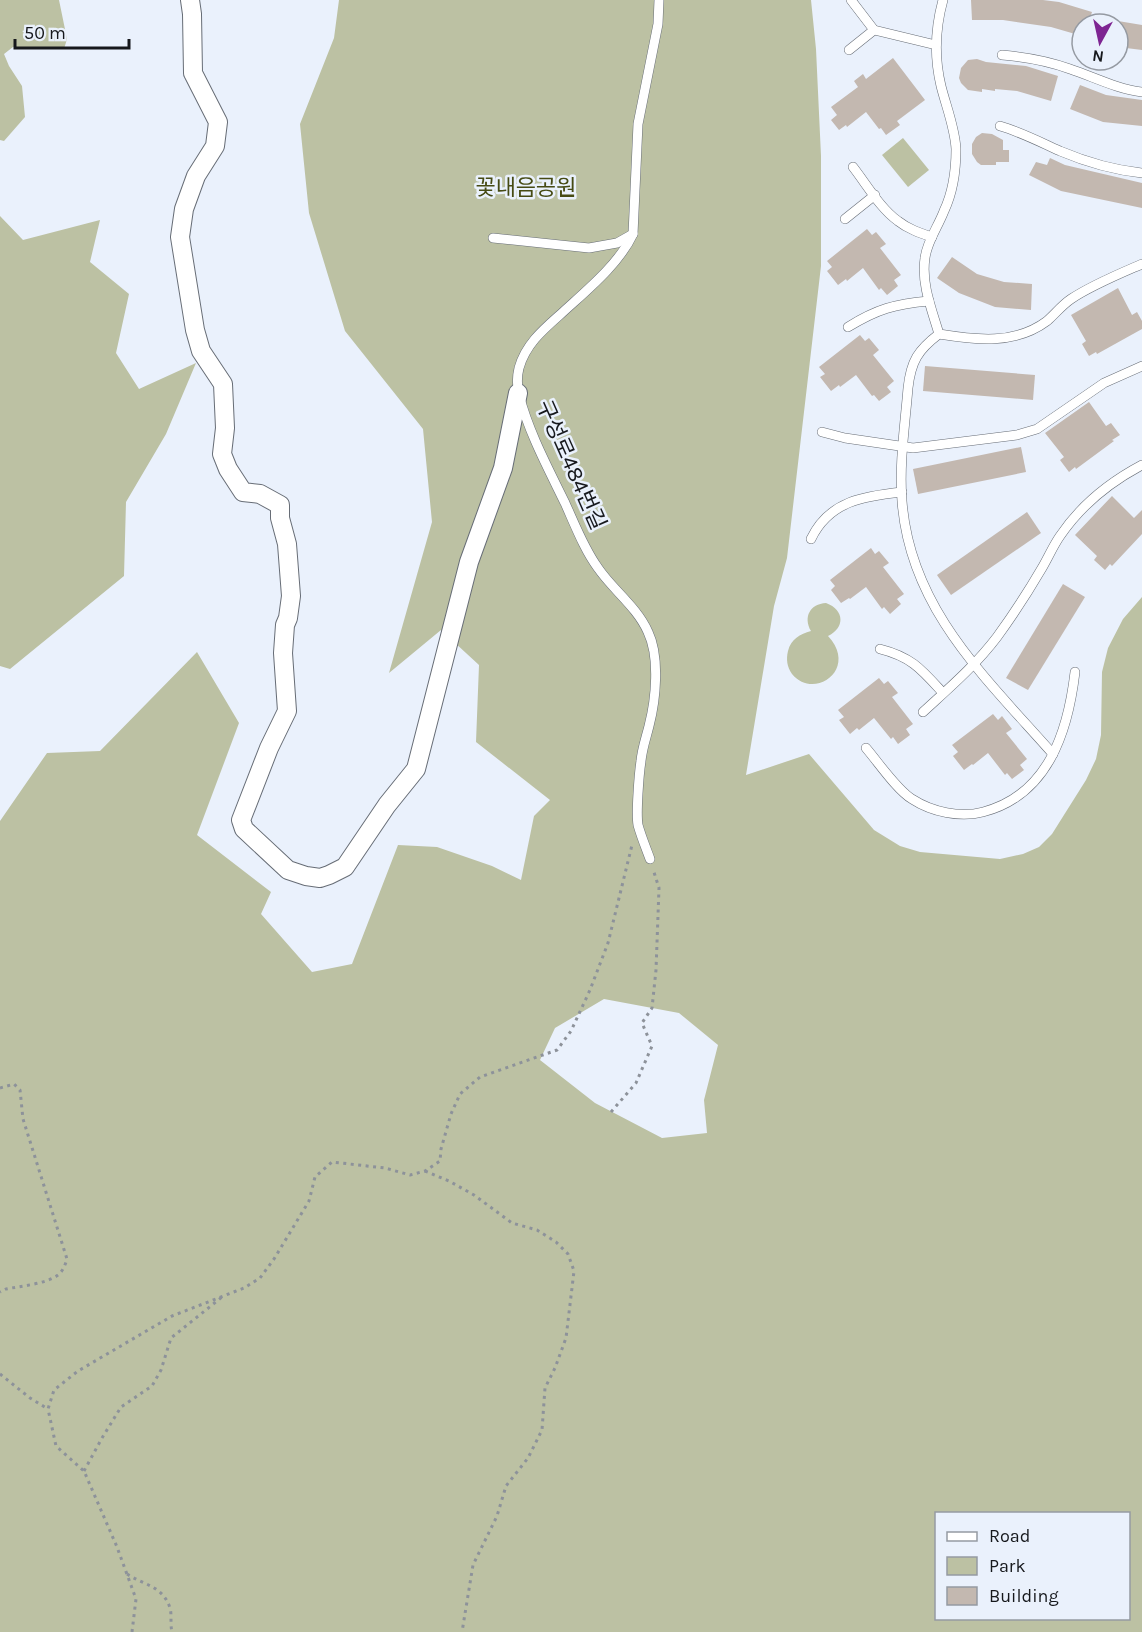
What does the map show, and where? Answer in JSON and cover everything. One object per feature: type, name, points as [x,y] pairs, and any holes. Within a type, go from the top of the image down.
[{"type":"street","points":[[190,0],[193,73],[218,122],[215,146],[196,176],[184,209],[180,237],[195,330],[201,351],[223,384],[225,428],[222,454],[228,470],[243,492],[260,494],[280,505],[291,596],[285,625],[283,653],[287,711],[241,820],[244,829],[288,870],[320,878],[345,867],[416,769],[469,562],[503,468],[518,393]]},
{"type":"lane","points":[[493,238],[590,248],[617,243],[633,234],[638,124],[658,24],[659,0]]},
{"type":"lane","points":[[851,0],[874,30],[936,45]]},
{"type":"lane","points":[[939,334],[929,301],[924,268],[932,237],[949,198],[954,177],[956,150],[937,66],[936,45],[943,0]]},
{"type":"lane","points":[[849,50],[874,30]]},
{"type":"lane","points":[[1002,55],[1053,64],[1104,82],[1142,92]]},
{"type":"lane","points":[[1000,126],[1021,132],[1062,152],[1096,164],[1142,173]]},
{"type":"lane","points":[[853,167],[888,213],[916,231],[932,237]]},
{"type":"lane","points":[[845,219],[875,195]]},
{"type":"lane","name":"구성로484번길","points":[[633,234],[611,265],[586,292],[531,343],[519,369],[517,381],[518,393],[536,444],[591,558],[606,579],[636,611],[653,645],[655,680],[653,704],[641,761],[638,822],[650,859]]},
{"type":"lane","points":[[1053,754],[975,665],[945,626],[921,580],[904,518],[902,492],[903,447],[911,368],[919,353],[939,334],[990,340],[1023,333],[1046,321],[1073,298],[1142,264]]},
{"type":"lane","points":[[848,327],[888,307],[929,301]]},
{"type":"lane","points":[[822,432],[845,438],[921,448],[1027,433],[1046,423],[1104,383],[1142,366]]},
{"type":"lane","points":[[923,712],[975,665],[999,634],[1070,523],[1111,483],[1142,465]]},
{"type":"lane","points":[[812,539],[821,522],[836,508],[866,498],[902,492]]},
{"type":"lane","points":[[880,649],[907,658],[943,693]]},
{"type":"lane","points":[[866,748],[901,790],[913,800],[934,809],[960,814],[993,809],[1013,800],[1038,777],[1053,754],[1069,712],[1075,672]]},
{"type":"path","points":[[132,1632],[136,1599],[117,1547],[84,1471],[56,1446],[48,1409],[54,1390],[78,1371],[172,1316],[244,1288],[260,1278],[309,1201],[315,1177],[332,1162],[385,1168],[410,1175],[425,1172],[440,1161],[451,1114],[460,1094],[480,1077],[557,1050],[571,1031],[608,943],[638,822]]},
{"type":"path","points":[[611,1112],[636,1083],[652,1046],[642,1023],[651,1008],[656,970],[659,888],[650,859]]},
{"type":"path","points":[[0,1088],[14,1084],[20,1090],[23,1119],[67,1259],[64,1269],[58,1275],[0,1292]]},
{"type":"path","points":[[425,1172],[449,1181],[474,1195],[512,1222],[537,1230],[556,1242],[568,1254],[574,1271],[566,1338],[545,1388],[542,1430],[528,1458],[506,1486],[496,1516],[473,1565],[462,1632]]},
{"type":"path","points":[[84,1471],[121,1407],[152,1386],[161,1370],[171,1338],[225,1295]]},
{"type":"path","points":[[0,1374],[48,1409]]},
{"type":"path","points":[[127,1574],[153,1586],[162,1593],[170,1608],[172,1632]]},
{"type":"green space","points":[[0,0],[59,0],[67,39],[64,49],[13,47],[4,54],[22,86],[25,117],[4,141],[0,140]]},
{"type":"green space","name":"꽃내음공원","points":[[339,0],[811,0],[816,49],[821,156],[821,266],[787,558],[774,606],[746,775],[809,754],[874,830],[900,846],[920,852],[1000,859],[1023,854],[1039,847],[1052,834],[1086,780],[1096,759],[1101,735],[1102,672],[1108,648],[1123,619],[1142,597],[1142,1632],[0,1632],[0,821],[47,753],[100,751],[197,652],[239,723],[197,835],[271,892],[261,914],[312,972],[352,964],[398,845],[437,847],[492,866],[521,880],[534,816],[550,800],[476,742],[479,665],[441,630],[389,673],[432,522],[423,429],[345,331],[309,213],[300,124],[334,38]],"holes":[[[604,999],[679,1013],[718,1045],[704,1100],[707,1133],[662,1138],[595,1103],[540,1060],[555,1028]]]},
{"type":"green space","points":[[903,138],[929,170],[908,187],[882,155]]},
{"type":"green space","points":[[0,216],[23,240],[100,220],[90,262],[129,294],[116,353],[139,389],[196,363],[166,434],[126,502],[124,576],[10,669],[0,666]]},
{"type":"green space","points":[[826,603],[839,614],[838,628],[828,636],[836,648],[839,660],[830,678],[821,683],[811,684],[801,681],[792,674],[788,666],[787,654],[794,640],[811,631],[808,616],[812,609]]},
{"type":"building","points":[[971,0],[1043,0],[1059,2],[1092,12],[1070,12],[1070,33],[1051,27],[1003,20],[972,20]]},
{"type":"building","points":[[1130,23],[1142,25],[1142,50],[1130,48]]},
{"type":"building","points":[[893,58],[925,100],[897,121],[900,125],[886,135],[866,112],[847,127],[846,125],[839,130],[831,120],[837,115],[831,107],[858,87],[854,81],[863,74],[866,79]]},
{"type":"building","points":[[977,59],[1026,66],[1058,76],[1051,101],[1017,91],[968,90],[959,78],[961,68],[968,60]]},
{"type":"building","points":[[1080,85],[1106,95],[1142,100],[1142,126],[1103,122],[1070,109]]},
{"type":"building","points":[[982,133],[992,134],[1003,140],[1003,150],[1009,150],[1009,162],[981,165],[977,162],[972,154],[972,144]]},
{"type":"building","points":[[1050,158],[1065,165],[1142,183],[1142,208],[1061,191],[1029,175],[1036,162],[1047,165]]},
{"type":"building","points":[[867,229],[872,235],[876,232],[886,244],[880,248],[901,275],[894,280],[898,286],[887,295],[881,288],[879,290],[863,268],[838,285],[827,271],[832,267],[827,261]]},
{"type":"building","points":[[952,257],[977,274],[1004,282],[1032,284],[1031,310],[995,307],[959,293],[937,278]]},
{"type":"building","points":[[1118,288],[1132,315],[1137,312],[1142,321],[1142,329],[1097,354],[1096,352],[1089,356],[1082,344],[1086,341],[1071,315]]},
{"type":"building","points":[[860,335],[865,341],[869,338],[879,350],[873,355],[894,381],[887,387],[891,392],[879,401],[874,395],[872,396],[856,375],[831,391],[820,377],[825,374],[819,367]]},
{"type":"building","points":[[925,366],[1035,375],[1033,400],[923,391]]},
{"type":"building","points":[[1089,402],[1106,426],[1111,423],[1120,435],[1069,472],[1060,460],[1064,457],[1045,433]]},
{"type":"building","points":[[1021,447],[1026,472],[918,494],[913,469]]},
{"type":"building","points":[[1112,496],[1134,518],[1142,510],[1142,534],[1112,566],[1110,564],[1105,570],[1094,560],[1097,556],[1075,535]]},
{"type":"building","points":[[1027,512],[1041,533],[951,595],[937,575]]},
{"type":"building","points":[[871,548],[875,554],[879,551],[889,563],[883,567],[904,594],[897,599],[901,604],[890,614],[884,607],[882,609],[866,587],[841,603],[831,590],[835,586],[830,580]]},
{"type":"building","points":[[1063,584],[1085,597],[1028,690],[1006,678]]},
{"type":"building","points":[[879,678],[884,684],[888,681],[898,693],[892,697],[913,724],[906,729],[910,735],[898,744],[874,718],[850,734],[839,720],[844,717],[838,710]]},
{"type":"building","points":[[993,714],[998,720],[1002,716],[1012,729],[1006,733],[1027,759],[1020,765],[1024,770],[1012,779],[1007,773],[1005,775],[988,753],[964,770],[953,756],[958,752],[952,745]]}]
